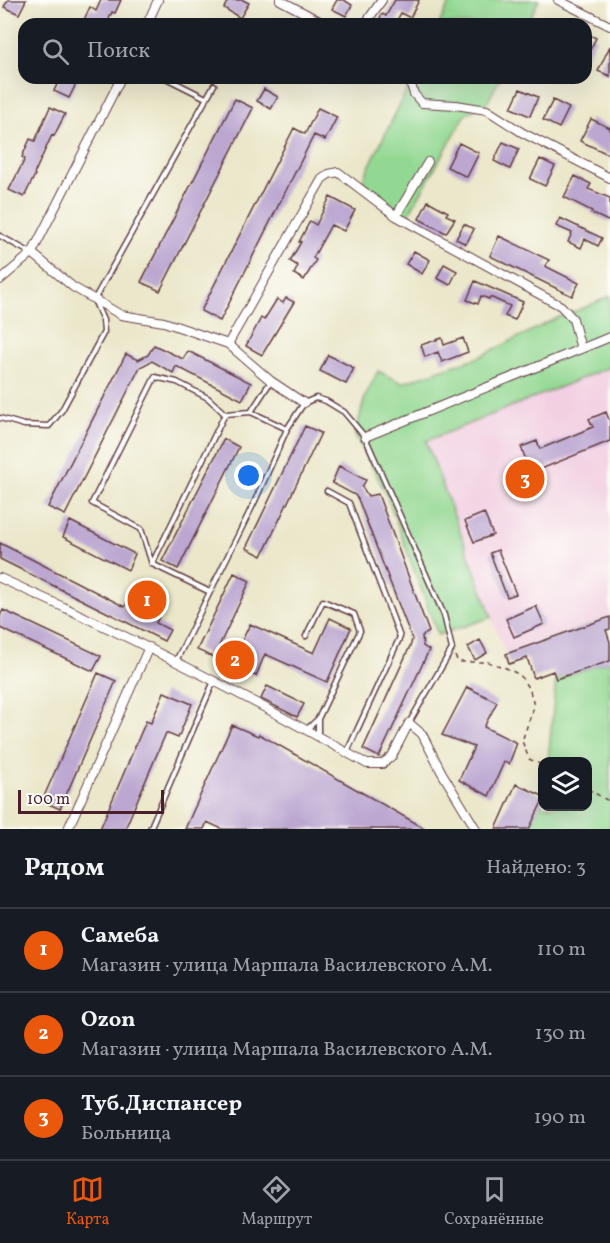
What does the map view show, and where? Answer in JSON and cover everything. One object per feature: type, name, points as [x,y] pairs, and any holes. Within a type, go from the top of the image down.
[{"type":"street","points":[[150,18],[158,0]]},
{"type":"street","points":[[280,0],[314,18]]},
{"type":"street","points":[[369,18],[382,0]]},
{"type":"street","points":[[558,0],[610,26]]},
{"type":"street","points":[[0,280],[32,253],[118,84]]},
{"type":"street","points":[[411,84],[414,94],[422,104],[456,105],[487,110],[523,134],[610,178]]},
{"type":"street","points":[[396,216],[428,162]]},
{"type":"street","points":[[228,344],[322,179],[338,172],[396,216],[561,306],[573,319],[581,349]]},
{"type":"street","points":[[32,253],[73,287],[121,315],[164,322],[228,344],[271,381],[304,403]]},
{"type":"street","points":[[365,437],[610,337]]},
{"type":"street","points":[[0,578],[149,647],[367,764],[382,764],[392,756],[409,723],[422,734],[442,773],[476,829]]},
{"type":"street","points":[[68,829],[149,647]]},
{"type":"lane","points":[[178,84],[206,98]]},
{"type":"lane","points":[[0,418],[24,425],[49,426],[62,410],[104,332],[103,320],[94,300],[214,85]]},
{"type":"lane","points":[[0,236],[32,253]]},
{"type":"lane","points":[[210,592],[152,564],[141,529],[92,503],[155,377],[188,387],[208,398],[225,414],[251,412],[287,429]]},
{"type":"lane","points":[[251,412],[271,381]]},
{"type":"lane","points":[[176,661],[255,501],[287,429],[304,403],[316,398],[344,412],[365,437],[444,615],[452,649],[409,723]]},
{"type":"lane","points":[[152,564],[225,414]]},
{"type":"lane","points":[[327,491],[349,503],[400,637],[347,752]]},
{"type":"lane","points":[[306,636],[323,601],[354,614],[360,631],[318,719],[306,730]]},
{"type":"lane","points":[[150,829],[214,681]]},
{"type":"lane","points":[[318,719],[318,737]]},
{"type":"path","points":[[452,649],[458,662],[488,662],[520,675],[530,691],[534,706],[522,741],[529,759],[538,763]]},
{"type":"path","points":[[592,791],[610,802]]},
{"type":"shaded area","points":[[610,367],[610,616],[505,653],[425,441]]},
{"type":"green space","points":[[451,0],[539,0],[530,18],[442,18]]},
{"type":"green space","points":[[410,84],[497,84],[487,103],[466,114],[407,217],[362,181]]},
{"type":"green space","points":[[610,296],[610,367],[426,441],[492,617],[438,635],[385,491],[355,435],[365,397],[378,371],[402,383],[479,357],[559,317]]},
{"type":"green space","points":[[610,661],[610,829],[529,829],[538,809],[538,811],[592,811],[592,757],[548,757],[556,679]]},
{"type":"building","points":[[8,0],[26,0],[19,14],[4,7]]},
{"type":"building","points":[[101,0],[121,0],[115,13],[112,12],[110,18],[85,18],[90,7],[96,11]]},
{"type":"building","points":[[228,0],[243,0],[249,3],[240,18],[224,8]]},
{"type":"building","points":[[337,0],[344,0],[352,5],[346,16],[332,9]]},
{"type":"building","points":[[395,0],[419,0],[410,18],[401,13],[398,18],[380,18],[382,14],[386,16]]},
{"type":"building","points":[[610,46],[610,76],[598,71]]},
{"type":"building","points":[[57,84],[76,84],[69,98],[54,91]]},
{"type":"building","points":[[264,89],[278,97],[271,109],[257,101]]},
{"type":"building","points":[[520,89],[538,97],[530,116],[511,108]]},
{"type":"building","points":[[235,99],[253,108],[160,291],[141,282]]},
{"type":"building","points":[[553,100],[569,108],[559,128],[543,120]]},
{"type":"building","points":[[50,107],[65,114],[54,136],[52,135],[24,197],[9,190],[25,159],[22,157],[30,139],[35,141]]},
{"type":"building","points":[[318,108],[337,117],[325,140],[314,135],[220,321],[201,311],[294,128],[305,134]]},
{"type":"building","points":[[591,119],[610,128],[610,155],[580,141]]},
{"type":"building","points":[[503,142],[519,149],[510,169],[494,161]]},
{"type":"building","points":[[459,143],[479,153],[467,177],[447,167]]},
{"type":"building","points":[[540,159],[555,166],[545,186],[530,179]]},
{"type":"building","points":[[575,176],[591,184],[588,189],[610,198],[610,222],[564,197]]},
{"type":"building","points":[[330,197],[355,210],[344,231],[331,225],[313,258],[316,260],[304,280],[294,274],[298,266],[290,261],[310,221],[316,225]]},
{"type":"building","points":[[428,201],[448,212],[446,215],[455,219],[446,233],[419,219]]},
{"type":"building","points":[[560,218],[602,238],[598,246],[585,239],[581,248],[568,242],[572,233],[556,226]]},
{"type":"building","points":[[464,224],[474,229],[466,244],[456,239]]},
{"type":"building","points":[[499,236],[549,260],[545,266],[579,283],[572,296],[490,256]]},
{"type":"building","points":[[414,251],[430,260],[422,274],[406,264]]},
{"type":"building","points":[[444,264],[457,271],[450,285],[437,278]]},
{"type":"building","points":[[475,281],[523,302],[515,320],[505,316],[510,306],[490,297],[489,299],[481,296],[478,304],[467,300]]},
{"type":"building","points":[[286,298],[294,302],[262,355],[246,346],[261,318],[264,320],[277,299],[283,303]]},
{"type":"building","points":[[442,338],[444,345],[463,338],[468,352],[442,362],[438,352],[425,357],[421,345]]},
{"type":"building","points":[[154,345],[183,359],[188,351],[251,383],[242,400],[176,366],[173,373],[152,361],[140,367],[65,515],[48,507],[126,354],[138,360],[148,355]]},
{"type":"building","points":[[328,355],[354,368],[346,384],[320,371]]},
{"type":"building","points":[[606,412],[610,422],[610,441],[531,473],[521,447],[537,441],[540,449],[593,427],[589,419]]},
{"type":"building","points":[[305,426],[321,433],[262,556],[246,548]]},
{"type":"building","points":[[224,439],[239,447],[178,569],[162,561]]},
{"type":"building","points":[[339,466],[366,480],[362,487],[368,496],[378,494],[429,632],[422,636],[423,646],[429,650],[379,757],[363,749],[412,639],[358,499],[355,495],[332,483]]},
{"type":"building","points":[[484,513],[493,535],[474,542],[465,521]]},
{"type":"building","points":[[70,521],[135,554],[128,570],[63,537]]},
{"type":"building","points":[[0,543],[125,607],[135,585],[167,600],[156,623],[170,630],[164,641],[0,559]]},
{"type":"building","points":[[498,550],[516,594],[507,597],[490,553]]},
{"type":"building","points":[[234,573],[250,581],[219,646],[236,653],[250,624],[314,653],[330,618],[351,628],[327,682],[265,654],[256,676],[197,650]]},
{"type":"building","points":[[536,606],[544,624],[514,637],[506,619]]},
{"type":"building","points":[[3,610],[101,656],[93,671],[0,628],[0,616]]},
{"type":"building","points":[[610,617],[610,629],[606,630],[610,642],[610,661],[556,679],[553,671],[534,678],[527,658],[509,664],[506,654]]},
{"type":"building","points":[[480,640],[487,653],[475,660],[468,647]]},
{"type":"building","points":[[98,673],[116,681],[60,809],[42,801]]},
{"type":"building","points":[[267,686],[304,704],[297,717],[261,699]]},
{"type":"building","points":[[467,687],[497,702],[484,727],[517,743],[509,764],[504,762],[489,796],[459,780],[474,747],[442,735]]},
{"type":"building","points":[[164,692],[192,704],[178,738],[166,733],[125,829],[100,829],[146,721],[151,723]]},
{"type":"building","points":[[232,725],[258,736],[259,734],[426,829],[222,829],[207,822],[204,829],[185,829]]},
{"type":"building","points":[[516,784],[538,794],[538,810],[529,829],[496,829]]},
{"type":"place","name":"Туб.Диспансер","points":[[525,479]]},
{"type":"place","name":"Самеба","points":[[147,600]]},
{"type":"place","name":"Ozon","points":[[235,660]]}]
